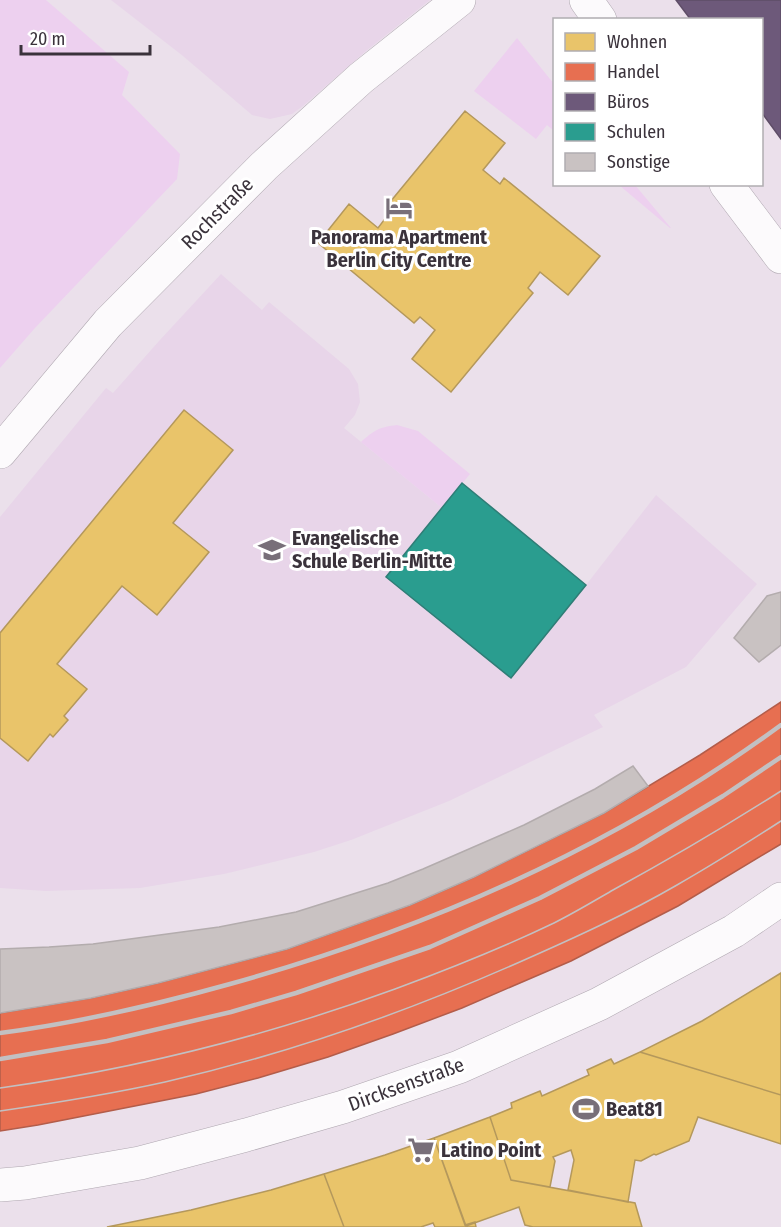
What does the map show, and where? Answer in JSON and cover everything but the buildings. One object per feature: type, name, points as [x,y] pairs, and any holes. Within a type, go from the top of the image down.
[{"type":"street","name":"Rochstraße","points":[[0,452],[108,323],[264,166],[361,78],[459,0]]},
{"type":"street","points":[[586,0],[599,18]]},
{"type":"street","points":[[728,186],[781,257]]},
{"type":"street","name":"Dircksenstraße","points":[[0,1185],[24,1183],[140,1162],[246,1135],[343,1107],[459,1067],[598,1004],[734,931],[781,899]]},
{"type":"shaded area","points":[[0,0],[46,0],[129,72],[122,95],[180,154],[177,179],[0,368]]},
{"type":"shaded area","points":[[111,0],[430,0],[366,51],[303,106],[292,114],[270,119],[252,115],[183,56]]},
{"type":"shaded area","points":[[517,38],[553,83],[553,130],[547,125],[536,139],[474,91]]},
{"type":"shaded area","points":[[620,186],[636,186],[670,228]]},
{"type":"shaded area","name":"Evangelische Schule Berlin-Mitte","points":[[221,274],[262,310],[269,302],[349,369],[358,384],[360,402],[355,415],[344,428],[442,508],[586,585],[656,495],[757,584],[686,667],[594,715],[603,727],[449,801],[351,840],[314,852],[224,874],[140,888],[46,891],[0,888],[0,517],[106,388],[113,393]]},
{"type":"shaded area","points":[[397,425],[418,431],[470,474],[442,508],[361,442],[378,430]]},
{"type":"tram line","points":[[0,1088],[101,1071],[200,1049],[298,1022],[415,981],[495,950],[561,919],[698,842],[781,791]]},
{"type":"tram line","points":[[0,1111],[124,1090],[211,1071],[302,1045],[391,1014],[479,980],[620,916],[658,896],[781,821]]},
{"type":"railway","points":[[0,1033],[116,1013],[230,984],[303,962],[447,910],[586,846],[653,809],[718,769],[781,725]]},
{"type":"railway","points":[[0,1059],[107,1041],[231,1012],[296,993],[430,947],[540,898],[636,848],[723,796],[781,757]]},
{"type":"place","name":"Panorama Apartment Berlin City Centre","points":[[399,208]]},
{"type":"place","name":"Evangelische Schule Berlin-Mitte","points":[[272,550]]},
{"type":"place","name":"Beat81","points":[[586,1109]]},
{"type":"place","name":"Latino Point","points":[[421,1150]]}]
